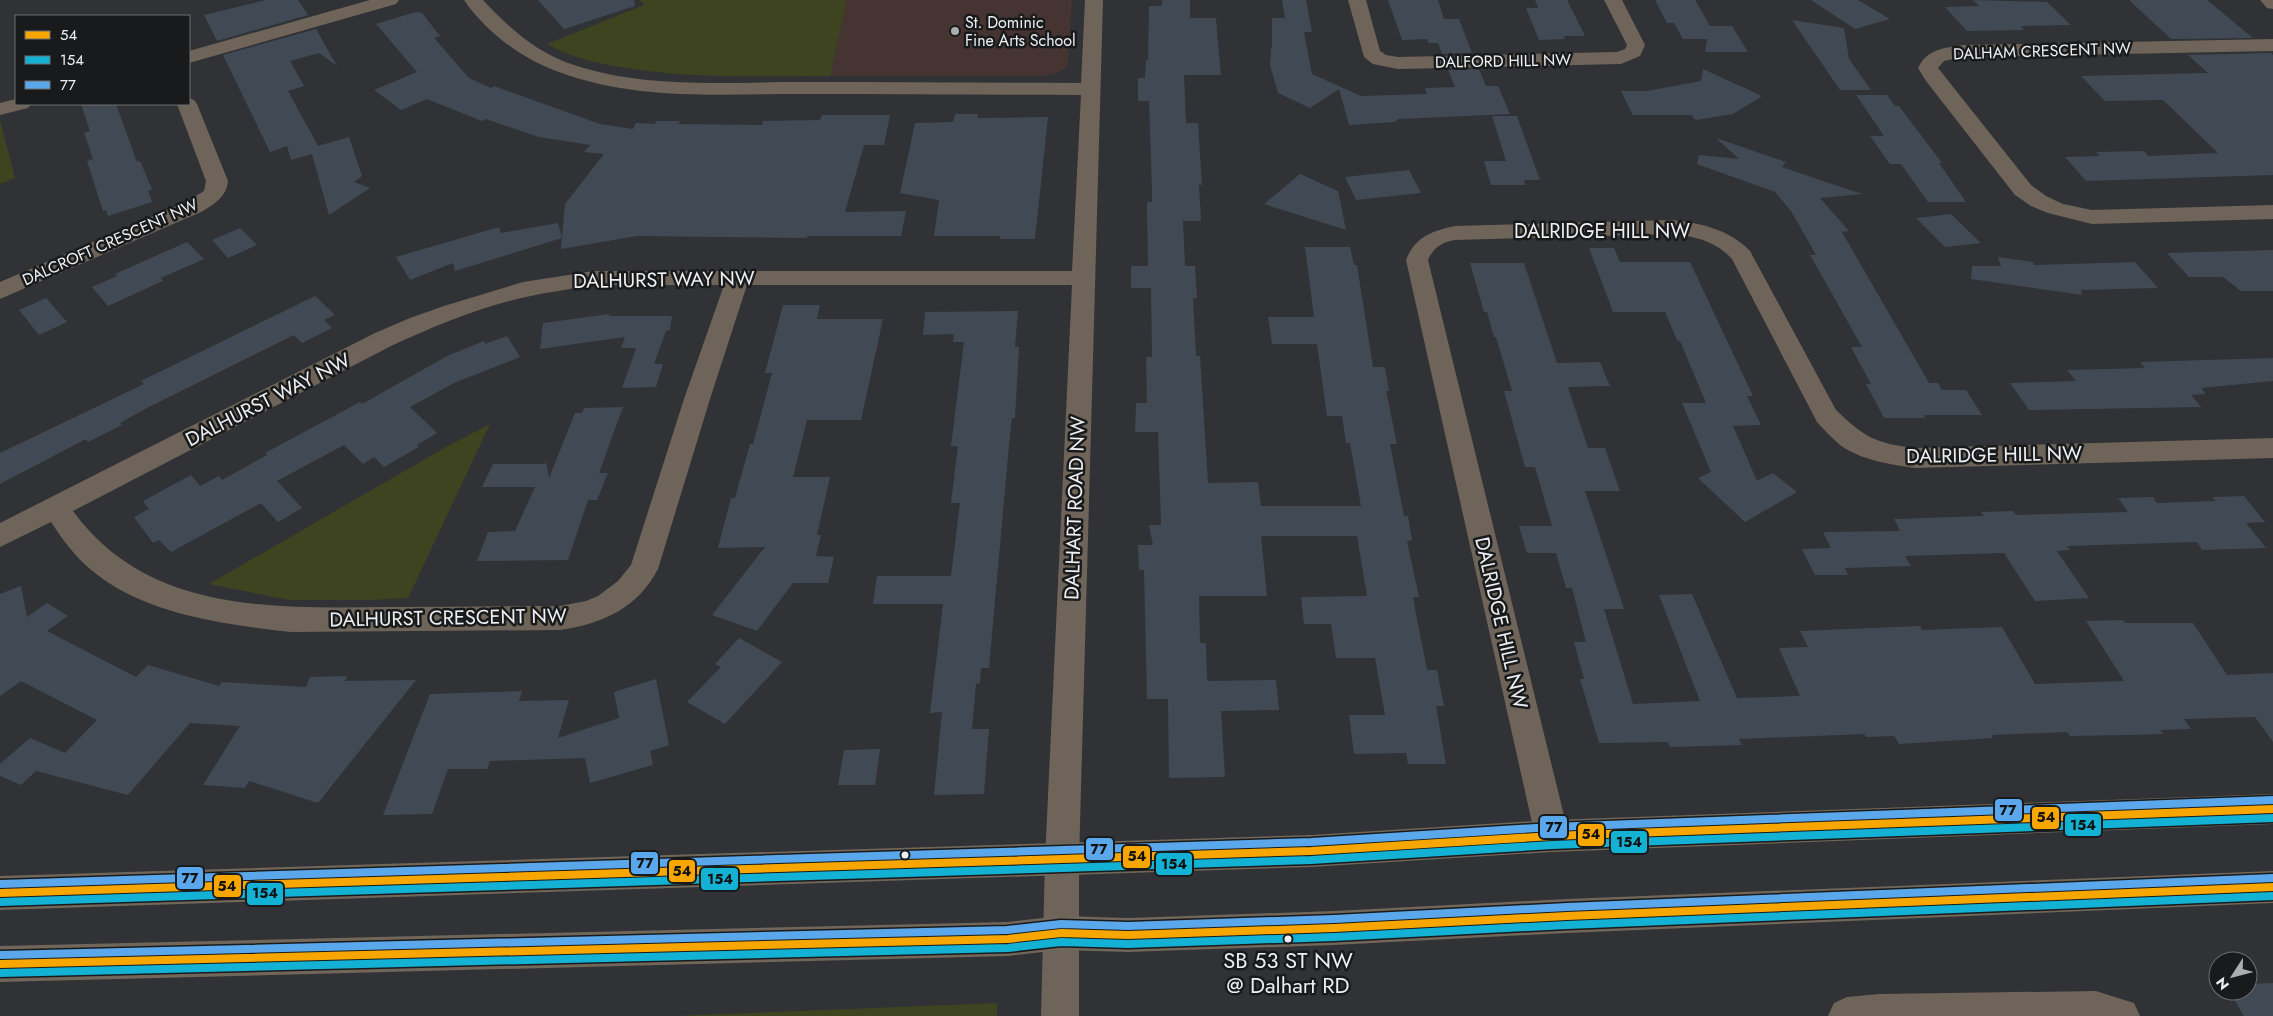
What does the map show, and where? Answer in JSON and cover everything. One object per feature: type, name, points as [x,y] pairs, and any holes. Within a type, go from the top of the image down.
[{"type":"main road","points":[[0,893],[1311,851],[1552,836],[2273,809]]},
{"type":"main road","points":[[0,964],[1008,939],[1061,933],[1128,935],[1334,928],[1567,916],[2273,887]]},
{"type":"street","points":[[190,57],[390,0]]},
{"type":"street","points":[[473,0],[513,41],[531,53],[586,75],[631,84],[698,88],[1092,89]]},
{"type":"street","name":"DALHART ROAD NW","points":[[1060,1016],[1062,860],[1094,0]]},
{"type":"street","name":"DALFORD HILL NW","points":[[1358,0],[1371,53],[1380,60],[1398,64],[1622,58],[1633,52],[1636,45],[1613,0]]},
{"type":"street","points":[[2268,0],[2273,4]]},
{"type":"street","name":"DALHAM CRESCENT NW","points":[[2273,45],[1963,51],[1937,56],[1931,61],[1928,68],[1933,77],[2023,190],[2050,207],[2072,214],[2092,217],[2273,212]]},
{"type":"street","points":[[0,109],[17,105]]},
{"type":"street","name":"DALCROFT CRESCENT NW","points":[[0,291],[197,205],[210,196],[217,185],[217,181],[187,105]]},
{"type":"street","name":"DALRIDGE HILL NW","points":[[1552,836],[1417,260],[1420,249],[1429,241],[1440,236],[1456,233],[1686,228],[1727,242],[1742,256],[1826,416],[1848,437],[1862,446],[1896,456],[1916,458],[2273,448]]},
{"type":"street","name":"DALHURST WAY NW","points":[[0,536],[384,340],[452,311],[523,290],[594,278],[1084,278]]},
{"type":"street","name":"DALHURST CRESCENT NW","points":[[56,509],[81,546],[105,566],[136,585],[179,601],[246,616],[290,620],[560,618],[591,612],[619,598],[634,584],[644,569],[697,398],[738,278]]},
{"type":"street","points":[[1847,1016],[2096,1009],[2121,1016]]},
{"type":"shaded area","name":"St. Dominic Fine Arts School","points":[[847,0],[1072,0],[1068,61],[1066,67],[1055,74],[1042,76],[830,76]]},
{"type":"green space","points":[[640,0],[847,0],[830,76],[724,76],[646,71],[583,59],[564,53],[547,44],[644,5]]},
{"type":"green space","points":[[0,120],[15,178],[0,184]]},
{"type":"green space","points":[[490,424],[408,598],[290,600],[209,584],[446,447]]},
{"type":"green space","points":[[997,1003],[997,1016],[675,1016]]},
{"type":"building","points":[[266,0],[298,0],[308,15],[217,41],[204,15]]},
{"type":"building","points":[[538,0],[634,0],[635,6],[564,29]]},
{"type":"building","points":[[1162,0],[1190,0],[1190,18],[1216,18],[1221,75],[1184,75],[1186,123],[1198,123],[1202,185],[1199,184],[1201,221],[1183,221],[1185,266],[1195,266],[1197,298],[1193,298],[1196,356],[1200,356],[1208,483],[1258,482],[1261,506],[1361,506],[1350,443],[1346,443],[1342,416],[1327,416],[1317,344],[1272,344],[1268,317],[1314,317],[1305,247],[1350,247],[1354,265],[1357,265],[1373,367],[1385,367],[1389,391],[1386,391],[1397,444],[1390,444],[1404,516],[1408,516],[1412,540],[1407,541],[1419,597],[1413,597],[1427,670],[1437,670],[1444,706],[1436,706],[1446,764],[1408,764],[1406,753],[1354,754],[1349,715],[1385,715],[1375,658],[1336,658],[1331,624],[1304,624],[1301,597],[1367,596],[1357,536],[1261,536],[1267,596],[1199,596],[1200,643],[1206,643],[1207,681],[1276,680],[1279,710],[1221,711],[1225,777],[1169,778],[1168,699],[1147,699],[1144,570],[1139,570],[1138,545],[1153,545],[1149,525],[1161,525],[1158,432],[1135,432],[1136,403],[1147,403],[1146,357],[1152,357],[1151,288],[1131,288],[1131,266],[1148,266],[1147,202],[1152,202],[1149,101],[1138,101],[1138,78],[1145,78],[1146,60],[1148,60],[1149,6],[1162,6]]},
{"type":"building","points":[[1282,0],[1306,0],[1312,32],[1304,32],[1312,74],[1361,96],[1427,94],[1425,88],[1455,87],[1448,70],[1479,69],[1486,86],[1498,86],[1510,114],[1399,119],[1394,122],[1349,125],[1339,89],[1310,108],[1278,93],[1270,65],[1272,18],[1285,18]]},
{"type":"building","points":[[1388,0],[1438,0],[1444,19],[1459,19],[1472,53],[1442,54],[1438,43],[1428,43],[1427,39],[1402,40]]},
{"type":"building","points":[[1535,0],[1567,0],[1585,36],[1564,36],[1565,39],[1539,40],[1526,8],[1538,8]]},
{"type":"building","points":[[1655,0],[1695,0],[1710,26],[1732,26],[1748,52],[1705,52],[1707,39],[1683,39],[1674,23],[1667,23]]},
{"type":"building","points":[[1811,0],[1858,0],[1890,19],[1855,29]]},
{"type":"building","points":[[1973,0],[2047,2],[2071,25],[2021,26],[2024,30],[1967,31],[1945,7],[1979,6]]},
{"type":"building","points":[[2129,0],[2207,0],[2253,38],[2171,39]]},
{"type":"building","points":[[416,12],[422,13],[440,36],[434,38],[469,78],[491,88],[494,86],[600,124],[633,129],[636,123],[655,124],[656,121],[680,121],[678,124],[762,125],[763,121],[820,120],[822,115],[890,115],[884,145],[864,145],[845,212],[906,211],[901,236],[807,236],[807,238],[637,236],[561,249],[565,204],[604,154],[584,152],[590,145],[539,137],[486,119],[482,121],[427,99],[401,110],[374,90],[417,72],[376,24]]},
{"type":"building","points":[[1792,20],[1844,28],[1849,59],[1871,90],[1840,90]]},
{"type":"building","points":[[316,29],[337,66],[319,53],[290,61],[304,86],[288,91],[318,146],[349,137],[362,176],[354,182],[370,188],[329,215],[312,154],[291,160],[287,146],[270,152],[223,55]]},
{"type":"building","points":[[2271,53],[2273,55],[2273,175],[2086,181],[2065,157],[2100,156],[2096,152],[2144,151],[2148,156],[2218,153],[2163,100],[2105,101],[2081,76],[2208,73],[2188,55]]},
{"type":"building","points":[[1703,69],[1762,96],[1733,114],[1696,120],[1691,115],[1633,115],[1621,91],[1647,91],[1701,81]]},
{"type":"building","points":[[1856,95],[1887,95],[1895,106],[1899,106],[1942,163],[1939,163],[1966,202],[1928,202],[1901,164],[1890,164],[1870,136],[1884,136]]},
{"type":"building","points":[[81,105],[116,105],[137,162],[140,161],[152,189],[148,191],[152,202],[108,216],[106,210],[103,211],[87,161],[93,159],[84,133],[90,131]]},
{"type":"building","points":[[955,114],[978,114],[977,118],[1048,117],[1035,239],[1000,239],[1000,236],[934,236],[939,200],[900,193],[915,123],[953,122]]},
{"type":"building","points":[[1492,116],[1517,116],[1540,180],[1524,180],[1525,185],[1491,185],[1484,161],[1506,161]]},
{"type":"building","points":[[1716,138],[1786,162],[1782,167],[1862,194],[1820,198],[1849,231],[1842,232],[1929,383],[1938,383],[1942,390],[1966,390],[1982,415],[1924,415],[1925,418],[1884,418],[1866,384],[1871,384],[1851,347],[1862,347],[1810,255],[1816,255],[1791,211],[1775,192],[1697,164],[1699,155],[1739,159]]},
{"type":"building","points":[[1409,170],[1421,193],[1356,200],[1345,177]]},
{"type":"building","points":[[1300,174],[1338,191],[1346,230],[1264,204]]},
{"type":"building","points":[[1951,214],[1981,243],[1945,247],[1916,218]]},
{"type":"building","points":[[558,223],[562,238],[455,271],[453,263],[410,280],[396,257],[499,227],[501,233]]},
{"type":"building","points":[[240,228],[257,245],[228,258],[212,240]]},
{"type":"building","points":[[187,242],[204,259],[161,278],[163,281],[108,306],[92,287],[117,276],[115,274]]},
{"type":"building","points":[[1589,248],[1614,248],[1620,262],[1690,262],[1753,396],[1747,396],[1761,425],[1733,426],[1757,481],[1773,473],[1797,492],[1745,522],[1698,478],[1711,472],[1682,403],[1706,403],[1680,341],[1678,342],[1665,312],[1613,312]]},
{"type":"building","points":[[2273,250],[2273,291],[2241,291],[2223,277],[2189,277],[2167,253]]},
{"type":"building","points":[[1998,257],[2033,262],[2034,265],[2135,262],[2158,288],[2081,290],[2082,295],[1971,279],[1972,266],[2001,266]]},
{"type":"building","points":[[1470,263],[1524,263],[1557,363],[1600,362],[1610,386],[1568,387],[1588,448],[1605,448],[1620,491],[1585,491],[1624,609],[1604,609],[1633,704],[1700,701],[1659,595],[1692,594],[1737,698],[1800,696],[1779,648],[1808,647],[1800,631],[1920,626],[1922,630],[2002,627],[2035,684],[2124,681],[2086,621],[2123,620],[2125,623],[2193,623],[2227,675],[2273,673],[2273,742],[2255,717],[2184,719],[2191,729],[2160,730],[2163,734],[2070,736],[2067,732],[1991,735],[1993,738],[1899,744],[1894,736],[1866,737],[1864,734],[1739,739],[1742,745],[1670,747],[1668,742],[1599,743],[1580,679],[1584,679],[1574,642],[1586,642],[1572,588],[1566,588],[1556,553],[1527,553],[1519,526],[1552,526],[1535,467],[1525,467],[1504,391],[1512,391],[1496,337],[1494,337],[1487,312],[1484,312]]},
{"type":"building","points":[[315,296],[335,315],[324,320],[332,328],[302,343],[294,335],[145,409],[120,423],[122,425],[88,442],[86,439],[0,484],[0,453],[144,384],[141,381]]},
{"type":"building","points":[[46,298],[67,322],[39,335],[19,310]]},
{"type":"building","points":[[783,305],[820,305],[817,319],[883,319],[861,420],[807,420],[793,477],[830,477],[817,535],[821,535],[816,556],[834,557],[828,583],[793,583],[757,631],[712,615],[765,547],[718,548],[731,498],[735,498],[750,444],[753,444],[772,373],[765,373]]},
{"type":"building","points":[[1018,311],[1015,347],[1019,347],[1015,418],[1012,418],[1009,445],[989,668],[981,668],[980,683],[976,684],[972,729],[989,729],[984,794],[934,795],[942,712],[930,713],[943,604],[873,604],[877,576],[951,576],[960,503],[951,503],[958,446],[951,446],[964,342],[953,342],[954,334],[923,335],[925,312]]},
{"type":"building","points":[[609,314],[609,316],[672,316],[670,330],[666,331],[654,364],[663,364],[656,387],[622,388],[636,348],[621,348],[625,337],[540,349],[543,323]]},
{"type":"building","points":[[507,336],[520,357],[454,383],[410,407],[437,433],[417,445],[419,447],[384,467],[374,457],[363,464],[344,445],[277,481],[302,508],[278,522],[261,503],[171,552],[159,540],[153,543],[134,517],[149,509],[143,501],[191,475],[200,486],[219,476],[222,480],[267,455],[265,453],[360,402],[362,404],[449,355],[484,341],[485,344]]},
{"type":"building","points":[[2273,358],[2273,381],[2201,388],[2206,394],[2191,395],[2201,407],[2029,410],[2010,383],[2076,381],[2067,370],[2145,368],[2140,362]]},
{"type":"building","points":[[623,407],[599,473],[608,473],[597,500],[588,500],[568,560],[477,561],[488,532],[515,531],[535,487],[482,487],[493,464],[545,464],[546,460],[549,478],[575,413],[582,413],[584,408]]},
{"type":"building","points":[[2244,496],[2265,522],[2246,523],[2266,548],[2202,550],[2197,542],[2067,546],[2070,550],[2057,551],[2089,598],[2035,601],[2004,553],[1905,556],[1911,566],[1845,568],[1848,575],[1815,575],[1802,549],[1831,548],[1823,532],[1900,531],[1894,519],[1984,516],[1981,512],[2013,511],[2016,515],[2128,512],[2118,498],[2153,497],[2157,503],[2216,501],[2212,497]]},
{"type":"building","points":[[21,586],[27,617],[47,603],[68,616],[47,631],[136,677],[148,665],[219,686],[222,682],[306,687],[310,677],[347,676],[345,681],[416,680],[318,803],[249,781],[245,788],[203,785],[240,726],[190,723],[128,795],[36,771],[21,785],[0,776],[0,764],[30,738],[65,753],[97,720],[21,681],[0,696],[0,594]]},
{"type":"building","points":[[739,638],[782,662],[725,724],[687,702],[721,667],[715,664]]},
{"type":"building","points":[[656,679],[669,745],[650,751],[653,765],[590,783],[585,758],[490,761],[487,769],[448,769],[432,814],[383,815],[430,694],[522,691],[519,701],[569,700],[558,738],[619,718],[614,692]]},
{"type":"building","points":[[880,749],[875,785],[838,785],[844,750]]},
{"type":"building","points":[[2273,983],[2273,1016],[2244,1016],[2235,1001],[2258,1001],[2258,984]]},
{"type":"transit line","name":"77","points":[[0,884],[1311,842],[1552,827],[2273,800]]},
{"type":"transit line","name":"54","points":[[0,893],[1311,851],[1552,836],[2273,809]]},
{"type":"transit line","name":"154","points":[[0,902],[1311,860],[1552,845],[2273,818]]},
{"type":"transit line","name":"77","points":[[0,955],[1007,930],[1061,924],[1128,926],[1334,919],[1567,907],[2273,878]]},
{"type":"transit line","name":"54","points":[[0,964],[1008,939],[1061,933],[1128,935],[1334,928],[1567,916],[2273,887]]},
{"type":"transit line","name":"154","points":[[0,973],[1008,948],[1061,942],[1128,944],[1334,937],[1567,925],[2273,896]]},
{"type":"place","name":"St. Dominic Fine Arts School","points":[[955,31]]},
{"type":"place","name":"SB 53 ST NW @ Dalhart RD","points":[[1288,939]]}]
